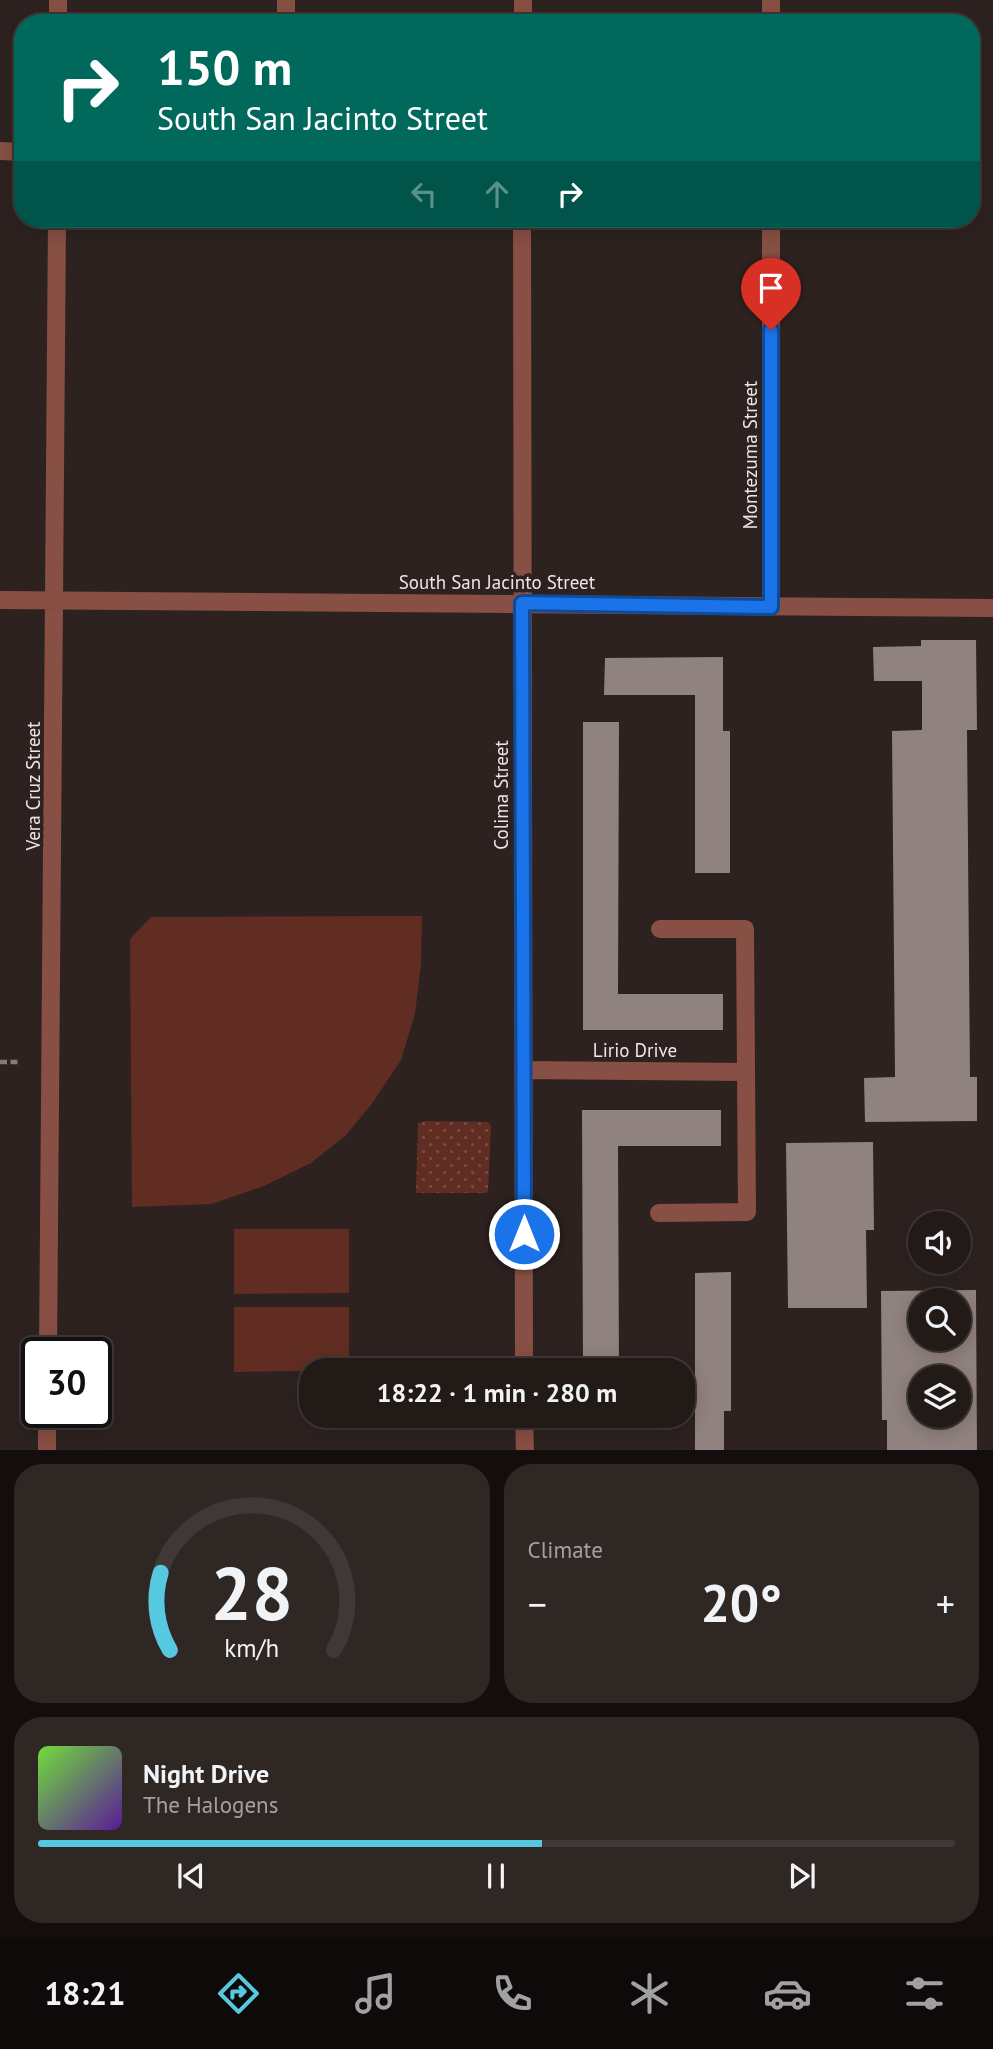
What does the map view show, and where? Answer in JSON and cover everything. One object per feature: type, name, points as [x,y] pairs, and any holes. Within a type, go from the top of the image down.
[{"type":"street","name":"Vera Cruz Street","points":[[48,1337],[57,228]]},
{"type":"street","name":"Colima Street","points":[[522,228],[524,1358]]},
{"type":"street","name":"Montezuma Street","points":[[771,228],[771,607]]},
{"type":"street","name":"South San Jacinto Street","points":[[0,600],[993,608]]},
{"type":"street","points":[[659,1213],[747,1212],[746,929],[660,929]]},
{"type":"street","name":"Lirio Drive","points":[[523,1070],[746,1072]]},
{"type":"street","points":[[47,1428],[47,1450]]},
{"type":"street","points":[[524,1428],[525,1450]]},
{"type":"path","points":[[0,1062],[20,1062]]},
{"type":"shaded area","points":[[422,916],[421,964],[415,1014],[401,1060],[371,1105],[346,1135],[311,1163],[264,1186],[211,1204],[132,1207],[130,939],[151,917]]},
{"type":"shaded area","points":[[488,1122],[491,1126],[486,1193],[416,1193],[418,1123]]},
{"type":"shaded area","points":[[234,1229],[349,1229],[349,1293],[234,1294]]},
{"type":"shaded area","points":[[234,1307],[349,1307],[349,1358],[299,1358],[299,1371],[234,1372]]},
{"type":"building","points":[[921,640],[976,640],[977,730],[967,730],[970,1077],[977,1077],[977,1121],[865,1122],[864,1078],[895,1077],[892,731],[922,730],[922,681],[874,681],[873,647],[921,646]]},
{"type":"building","points":[[723,657],[723,731],[730,731],[730,873],[695,873],[695,695],[604,695],[605,658]]},
{"type":"building","points":[[583,722],[619,722],[618,994],[723,994],[723,1030],[583,1030]]},
{"type":"building","points":[[582,1110],[721,1110],[721,1146],[618,1146],[619,1358],[583,1358]]},
{"type":"building","points":[[873,1142],[874,1230],[866,1230],[867,1308],[788,1308],[786,1143]]},
{"type":"building","points":[[731,1272],[731,1411],[724,1411],[724,1450],[695,1450],[695,1273]]},
{"type":"building","points":[[971,1290],[976,1290],[977,1450],[887,1450],[887,1420],[882,1420],[881,1291],[908,1291],[908,1351],[971,1351]]},
{"type":"route","points":[[524,1234],[522,603],[771,607],[771,330]]}]
